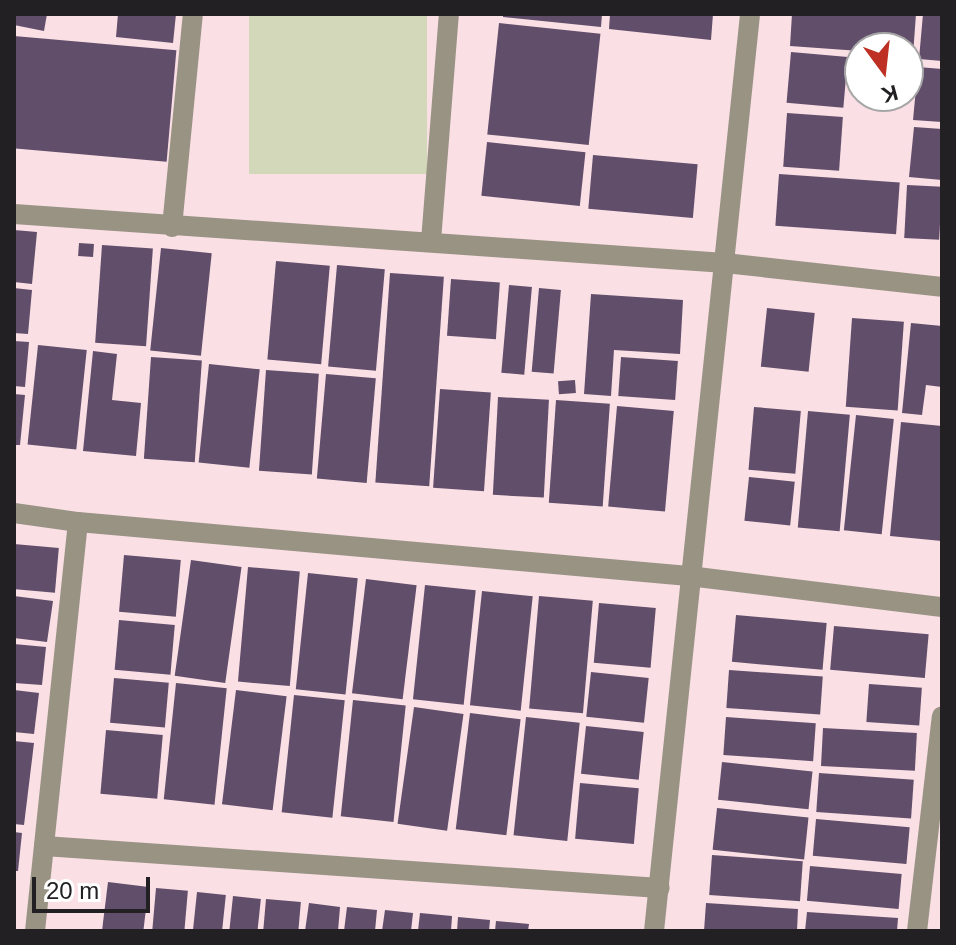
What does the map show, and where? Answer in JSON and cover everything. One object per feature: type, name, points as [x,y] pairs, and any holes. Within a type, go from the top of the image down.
[{"type":"street","points":[[172,227],[193,14]]},
{"type":"street","points":[[431,241],[449,14]]},
{"type":"street","points":[[654,931],[750,14]]},
{"type":"street","points":[[14,214],[725,263],[942,287]]},
{"type":"street","points":[[14,513],[78,522],[689,576],[942,607]]},
{"type":"street","points":[[35,931],[78,522]]},
{"type":"street","points":[[926,931],[917,931],[942,716]]},
{"type":"street","points":[[44,846],[660,888]]},
{"type":"shaded area","points":[[14,14],[942,14],[942,931],[14,931]]},
{"type":"green space","points":[[249,14],[427,14],[427,174],[249,174]]},
{"type":"building","points":[[14,14],[47,14],[44,31],[14,25]]},
{"type":"building","points":[[118,14],[176,14],[173,43],[116,37]]},
{"type":"building","points":[[503,14],[602,14],[601,27],[503,17]]},
{"type":"building","points":[[610,14],[713,14],[711,40],[609,29]]},
{"type":"building","points":[[792,14],[916,14],[915,32],[844,32],[844,50],[790,46]]},
{"type":"building","points":[[923,14],[942,14],[942,61],[924,59],[924,32],[921,32]]},
{"type":"building","points":[[499,23],[600,34],[589,145],[487,134]]},
{"type":"building","points":[[14,36],[176,50],[167,162],[14,148]]},
{"type":"building","points":[[791,52],[844,57],[843,108],[787,103]]},
{"type":"building","points":[[924,68],[942,69],[942,122],[913,120],[914,112],[924,112]]},
{"type":"building","points":[[787,113],[843,117],[839,171],[783,167]]},
{"type":"building","points":[[914,127],[942,129],[942,180],[909,177]]},
{"type":"building","points":[[487,142],[585,152],[580,206],[481,196]]},
{"type":"building","points":[[593,155],[698,164],[693,218],[588,209]]},
{"type":"building","points":[[779,174],[900,182],[896,234],[775,226]]},
{"type":"building","points":[[907,185],[942,187],[939,240],[904,238]]},
{"type":"building","points":[[14,230],[37,232],[32,284],[14,282]]},
{"type":"building","points":[[79,243],[94,244],[93,257],[78,256]]},
{"type":"building","points":[[102,245],[153,249],[146,346],[95,343]]},
{"type":"building","points":[[161,248],[212,253],[201,356],[150,350]]},
{"type":"building","points":[[276,261],[330,266],[321,364],[267,360]]},
{"type":"building","points":[[337,265],[385,269],[376,371],[328,367]]},
{"type":"building","points":[[390,273],[444,277],[429,486],[375,482]]},
{"type":"building","points":[[451,279],[500,282],[496,339],[447,336]]},
{"type":"building","points":[[509,285],[532,287],[524,375],[501,373]]},
{"type":"building","points":[[14,288],[32,290],[28,334],[14,333]]},
{"type":"building","points":[[539,288],[561,290],[554,374],[532,372]]},
{"type":"building","points":[[591,294],[683,300],[680,354],[614,350],[611,396],[584,394]]},
{"type":"building","points":[[767,308],[815,313],[809,372],[761,367]]},
{"type":"building","points":[[852,318],[904,322],[898,410],[846,407]]},
{"type":"building","points":[[911,323],[942,326],[942,387],[926,385],[922,415],[902,413]]},
{"type":"building","points":[[14,341],[29,342],[25,387],[14,386]]},
{"type":"building","points":[[38,345],[87,350],[76,450],[28,444]]},
{"type":"building","points":[[93,351],[117,354],[112,400],[141,403],[136,456],[83,451]]},
{"type":"building","points":[[151,357],[202,361],[195,462],[144,459]]},
{"type":"building","points":[[621,357],[678,361],[675,400],[618,396]]},
{"type":"building","points":[[209,364],[260,369],[249,468],[199,462]]},
{"type":"building","points":[[266,370],[319,374],[312,474],[259,471]]},
{"type":"building","points":[[326,374],[376,378],[367,483],[317,479]]},
{"type":"building","points":[[575,380],[576,393],[559,394],[558,381]]},
{"type":"building","points":[[440,389],[491,393],[484,491],[433,488]]},
{"type":"building","points":[[14,394],[25,395],[20,445],[14,445]]},
{"type":"building","points":[[498,397],[549,400],[544,498],[493,495]]},
{"type":"building","points":[[556,400],[610,404],[603,507],[549,503]]},
{"type":"building","points":[[617,406],[674,411],[665,512],[608,507]]},
{"type":"building","points":[[754,407],[801,411],[795,474],[749,470]]},
{"type":"building","points":[[808,411],[850,415],[840,531],[798,528]]},
{"type":"building","points":[[856,415],[894,419],[882,534],[844,530]]},
{"type":"building","points":[[901,422],[942,426],[942,541],[890,536]]},
{"type":"building","points":[[749,477],[795,482],[790,526],[744,521]]},
{"type":"building","points":[[14,544],[59,548],[55,593],[14,589]]},
{"type":"building","points":[[124,555],[181,560],[176,617],[119,612]]},
{"type":"building","points":[[191,560],[242,567],[225,683],[175,676]]},
{"type":"building","points":[[248,567],[300,572],[290,686],[238,682]]},
{"type":"building","points":[[308,573],[358,578],[345,695],[296,689]]},
{"type":"building","points":[[366,579],[417,585],[403,699],[352,693]]},
{"type":"building","points":[[425,585],[476,590],[464,705],[413,699]]},
{"type":"building","points":[[482,591],[533,596],[521,711],[470,705]]},
{"type":"building","points":[[14,596],[53,601],[47,642],[14,638]]},
{"type":"building","points":[[539,596],[593,601],[583,713],[529,709]]},
{"type":"building","points":[[599,603],[656,608],[651,668],[594,663]]},
{"type":"building","points":[[736,615],[827,623],[823,670],[732,662]]},
{"type":"building","points":[[119,620],[175,625],[170,675],[115,670]]},
{"type":"building","points":[[834,626],[929,634],[925,678],[830,670]]},
{"type":"building","points":[[14,644],[46,647],[42,685],[14,683]]},
{"type":"building","points":[[729,670],[823,677],[820,714],[726,708]]},
{"type":"building","points":[[591,672],[649,678],[644,723],[586,717]]},
{"type":"building","points":[[114,678],[169,683],[165,728],[110,723]]},
{"type":"building","points":[[176,683],[227,688],[214,805],[164,799]]},
{"type":"building","points":[[869,684],[922,688],[919,726],[866,722]]},
{"type":"building","points":[[14,690],[39,693],[34,734],[14,732]]},
{"type":"building","points":[[236,690],[287,696],[273,810],[222,804]]},
{"type":"building","points":[[294,695],[345,700],[332,818],[282,812]]},
{"type":"building","points":[[353,700],[406,706],[393,822],[341,816]]},
{"type":"building","points":[[414,707],[464,714],[447,831],[398,824]]},
{"type":"building","points":[[470,713],[521,719],[506,835],[456,829]]},
{"type":"building","points":[[526,717],[580,723],[567,841],[514,835]]},
{"type":"building","points":[[726,717],[816,723],[813,761],[723,755]]},
{"type":"building","points":[[586,726],[644,732],[639,780],[581,774]]},
{"type":"building","points":[[823,728],[917,733],[915,771],[821,766]]},
{"type":"building","points":[[106,730],[163,735],[157,799],[100,794]]},
{"type":"building","points":[[14,741],[34,743],[24,825],[14,824]]},
{"type":"building","points":[[722,762],[813,772],[809,809],[718,800]]},
{"type":"building","points":[[819,773],[914,780],[911,819],[816,812]]},
{"type":"building","points":[[580,783],[639,788],[634,844],[575,839]]},
{"type":"building","points":[[717,808],[808,818],[804,859],[713,850]]},
{"type":"building","points":[[816,819],[910,827],[906,864],[813,856]]},
{"type":"building","points":[[14,832],[22,833],[18,871],[14,871]]},
{"type":"building","points":[[712,855],[803,861],[800,901],[709,895]]},
{"type":"building","points":[[810,866],[902,874],[899,909],[807,901]]},
{"type":"building","points":[[108,882],[149,887],[143,931],[102,931]]},
{"type":"building","points":[[156,888],[188,891],[184,931],[152,931]]},
{"type":"building","points":[[197,892],[226,895],[222,931],[193,931]]},
{"type":"building","points":[[233,896],[261,899],[257,931],[229,931]]},
{"type":"building","points":[[266,899],[301,902],[298,931],[263,931]]},
{"type":"building","points":[[309,903],[340,907],[338,931],[305,931]]},
{"type":"building","points":[[706,903],[798,909],[797,931],[704,931]]},
{"type":"building","points":[[347,907],[377,910],[375,931],[344,931]]},
{"type":"building","points":[[385,910],[413,913],[411,931],[382,931]]},
{"type":"building","points":[[807,912],[898,918],[897,931],[805,931]]},
{"type":"building","points":[[420,913],[452,916],[451,931],[418,931]]},
{"type":"building","points":[[458,917],[490,920],[489,931],[457,931]]},
{"type":"building","points":[[496,921],[529,924],[528,931],[495,931]]}]
